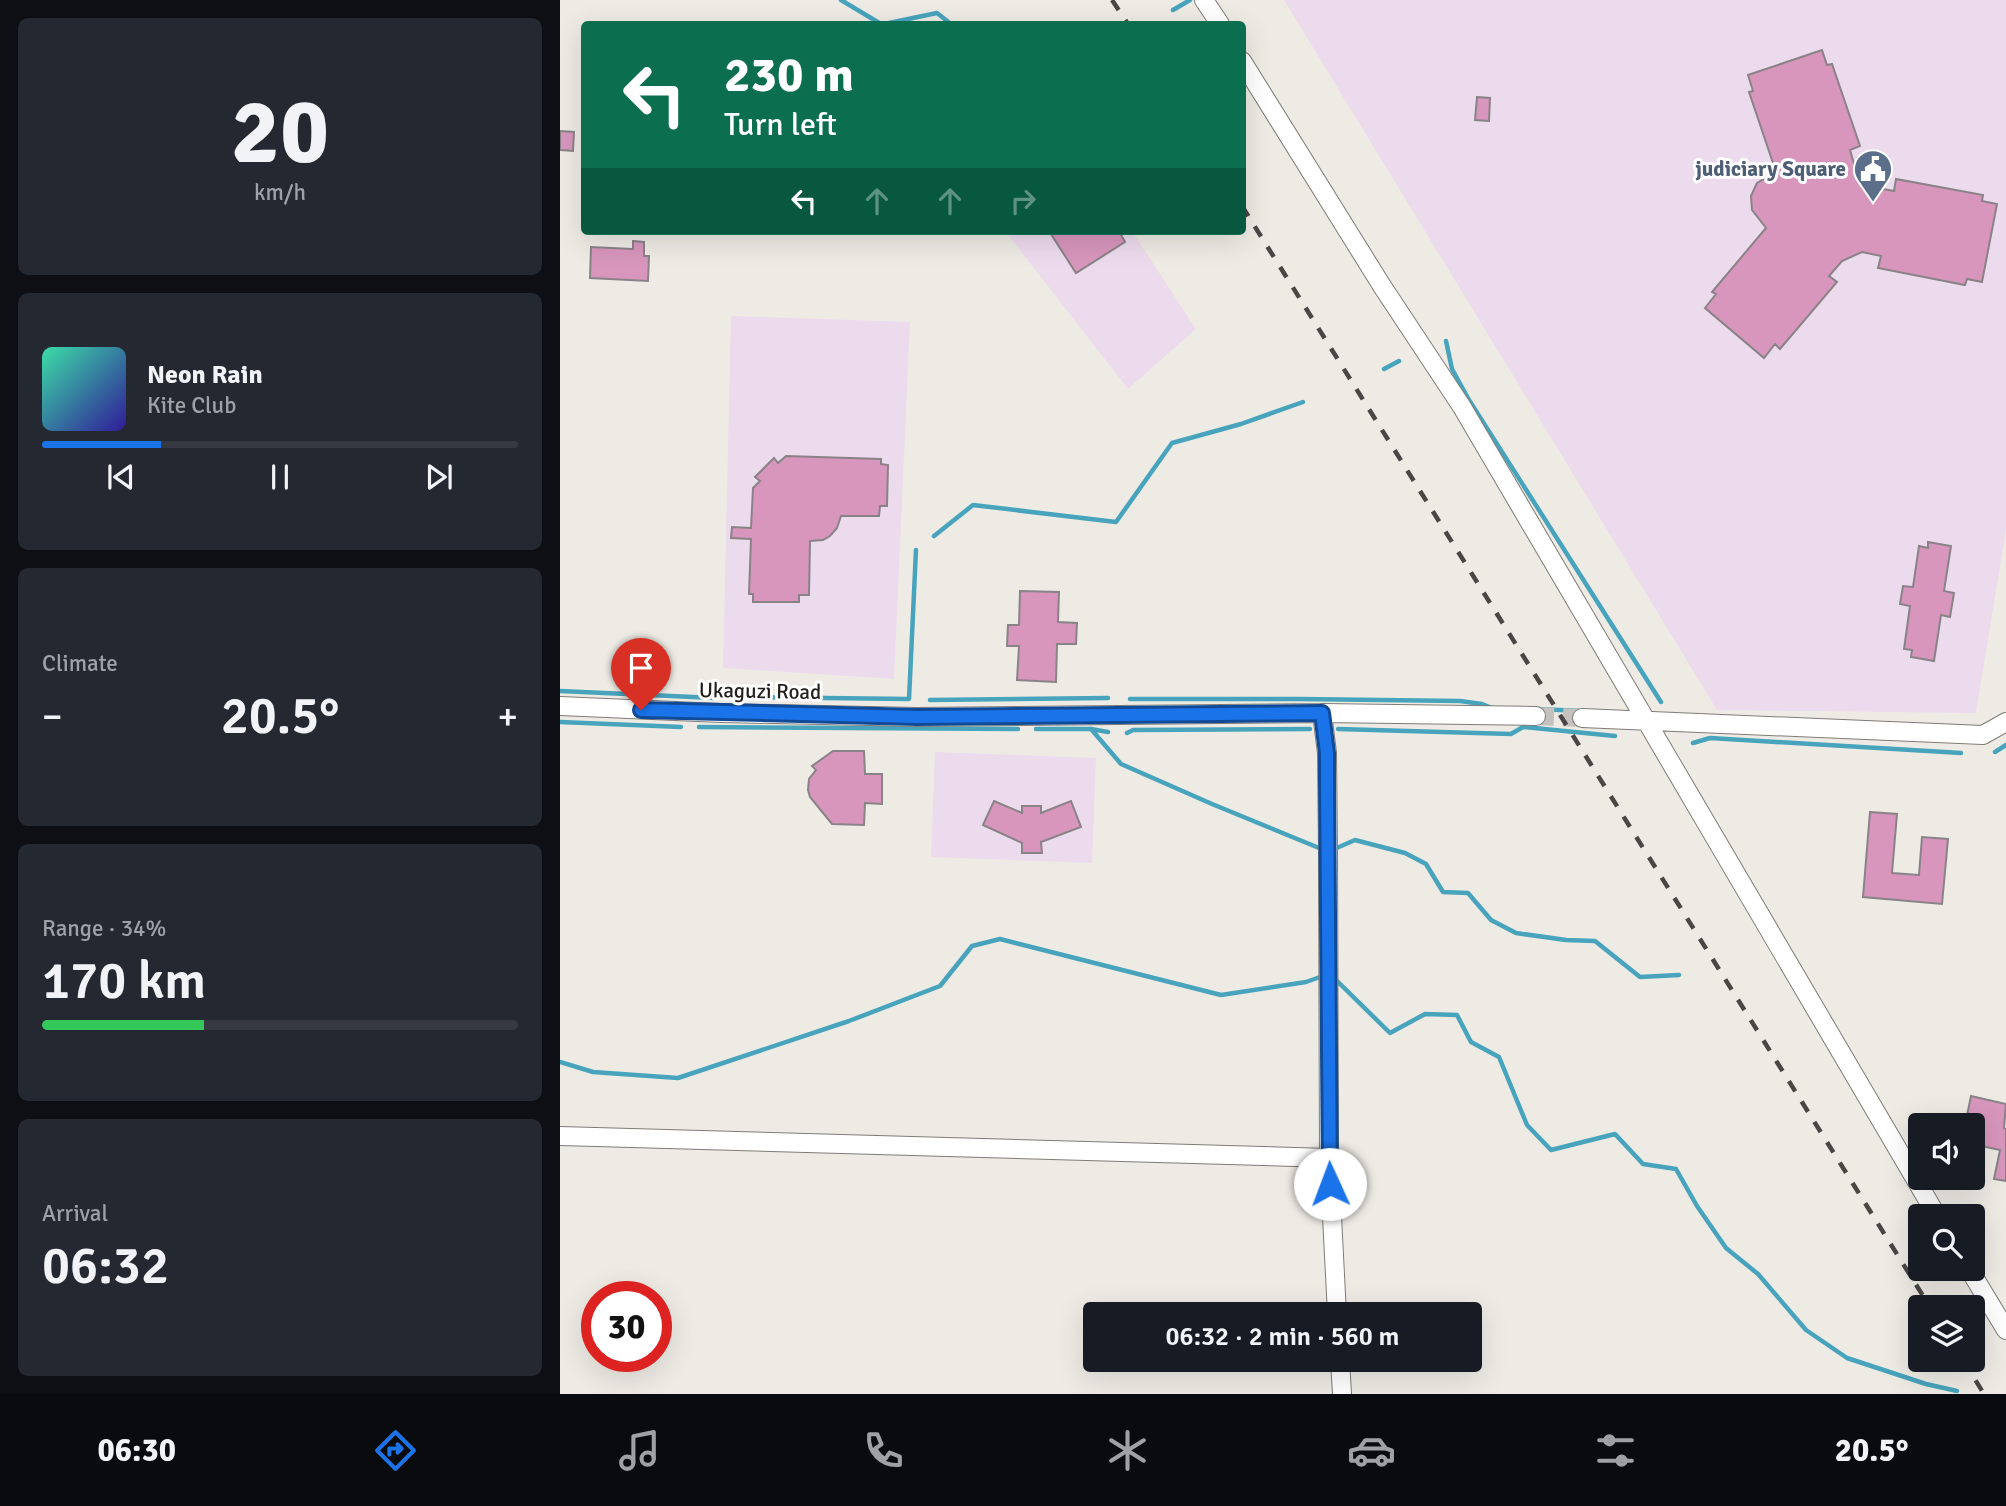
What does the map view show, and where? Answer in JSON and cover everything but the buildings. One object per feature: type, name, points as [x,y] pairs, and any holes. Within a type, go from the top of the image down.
[{"type":"street","points":[[1204,0],[1218,21]]},
{"type":"street","points":[[1246,67],[1382,286],[1462,407],[1930,1204]]},
{"type":"street","name":"Ukaguzi Road","points":[[560,706],[917,717],[1322,713],[1536,716]]},
{"type":"street","points":[[1322,713],[1327,753],[1329,1158],[1337,1302]]},
{"type":"street","points":[[1582,718],[1983,734],[2006,722]]},
{"type":"street","points":[[560,1136],[1329,1158]]},
{"type":"street","points":[[1976,1281],[2006,1330]]},
{"type":"street","points":[[1341,1372],[1342,1394]]},
{"type":"shaded area","points":[[1284,0],[2006,0],[2006,529],[1976,713],[1717,710]]},
{"type":"shaded area","points":[[1008,235],[1135,235],[1196,329],[1128,389]]},
{"type":"shaded area","points":[[731,316],[910,322],[894,679],[723,668]]},
{"type":"shaded area","points":[[935,752],[1096,758],[1092,863],[931,857]]},
{"type":"waterway","points":[[841,0],[876,21]]},
{"type":"waterway","points":[[1173,10],[1190,0]]},
{"type":"waterway","points":[[898,21],[937,13],[947,21]]},
{"type":"waterway","points":[[1446,341],[1452,369],[1469,400],[1661,702]]},
{"type":"waterway","points":[[1384,369],[1399,361]]},
{"type":"waterway","points":[[934,536],[973,505],[1116,522],[1172,443],[1241,424],[1303,402]]},
{"type":"waterway","points":[[737,697],[909,699],[916,550]]},
{"type":"waterway","points":[[560,691],[715,698]]},
{"type":"waterway","points":[[930,700],[1108,698]]},
{"type":"waterway","points":[[1130,699],[1460,701],[1492,708]]},
{"type":"waterway","points":[[1536,709],[1583,711]]},
{"type":"waterway","points":[[560,722],[681,727]]},
{"type":"waterway","points":[[699,727],[1018,729]]},
{"type":"waterway","points":[[1338,729],[1511,734],[1523,727],[1615,736]]},
{"type":"waterway","points":[[1036,729],[1091,729],[1108,732]]},
{"type":"waterway","points":[[1091,729],[1121,764],[1324,850]]},
{"type":"waterway","points":[[1127,733],[1133,730],[1310,729]]},
{"type":"waterway","points":[[1693,743],[1710,738],[1961,753]]},
{"type":"waterway","points":[[1995,752],[2006,745]]},
{"type":"waterway","points":[[1332,850],[1355,840],[1405,853],[1426,864],[1443,892],[1468,893],[1491,920],[1516,933],[1595,941],[1640,977],[1679,975]]},
{"type":"waterway","points":[[560,1062],[593,1072],[678,1078],[849,1021],[940,986],[972,946],[1000,939],[1221,995],[1306,982],[1323,976]]},
{"type":"waterway","points":[[1333,977],[1390,1033],[1425,1014],[1457,1015],[1471,1042],[1499,1057],[1527,1125],[1551,1150],[1615,1134],[1643,1164],[1676,1169],[1726,1248],[1758,1274],[1806,1330],[1847,1358],[1926,1384],[1957,1391]]},
{"type":"tunnel","points":[[1536,716],[1582,718]]},
{"type":"railway","points":[[1112,0],[1126,21]]},
{"type":"railway","points":[[1246,212],[1923,1295]]},
{"type":"railway","points":[[1970,1372],[1984,1394]]},
{"type":"place","name":"judiciary Square","points":[[1873,203]]},
{"type":"route","points":[[641,710],[917,717],[1322,713],[1327,753],[1330,1184]]}]
